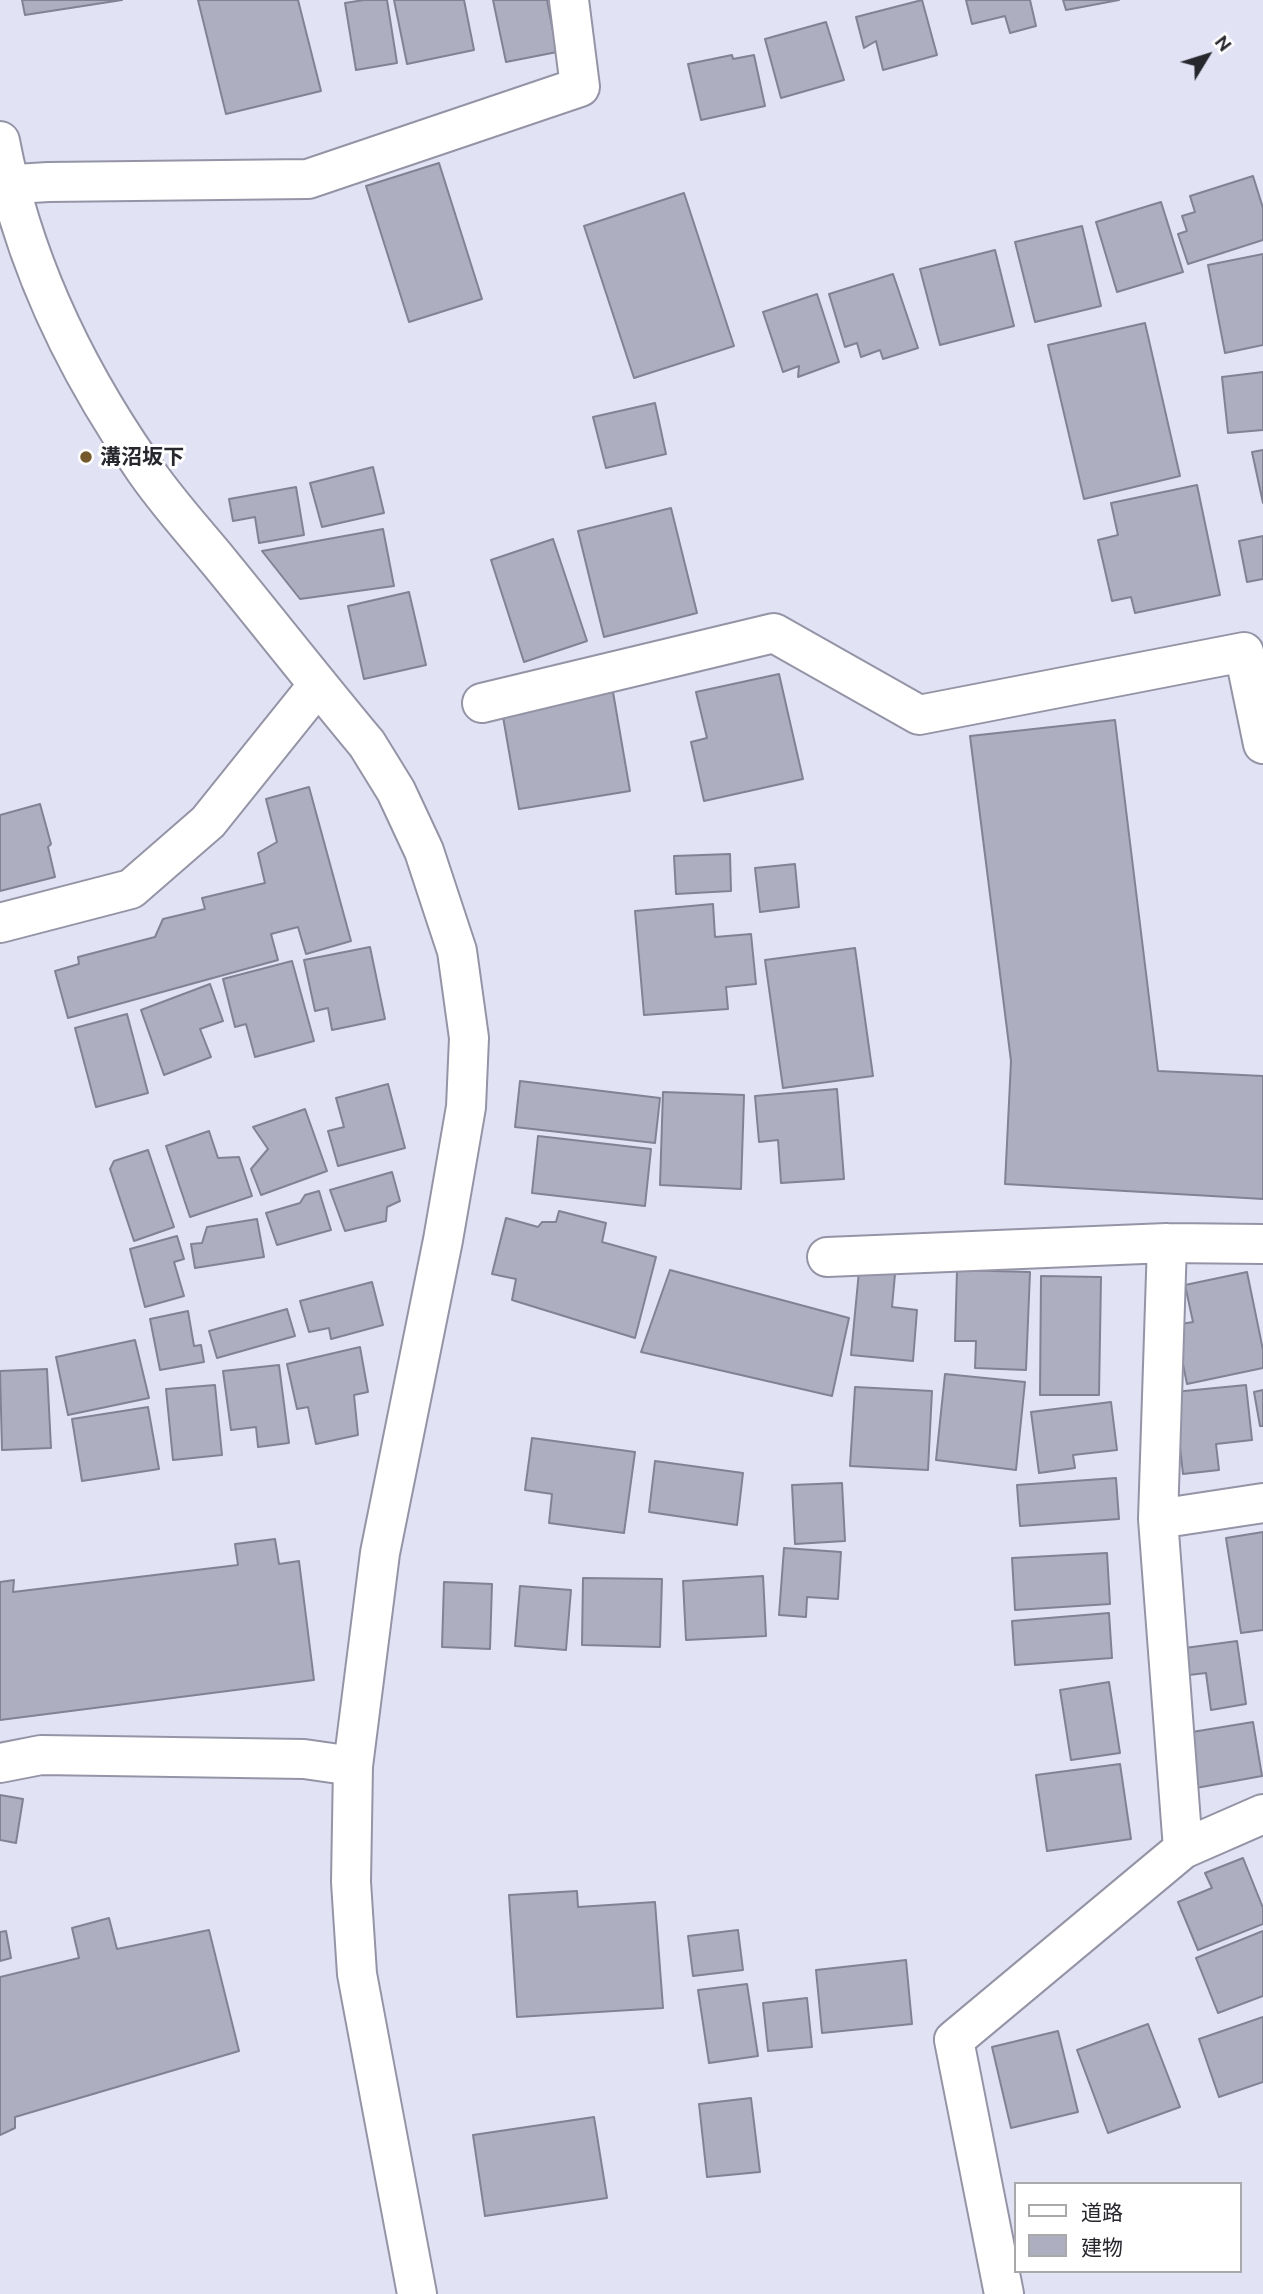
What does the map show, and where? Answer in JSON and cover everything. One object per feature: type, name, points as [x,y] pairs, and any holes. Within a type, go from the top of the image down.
[{"type":"street","points":[[4,185],[308,179],[580,87],[569,0]]},
{"type":"street","points":[[0,141],[4,185],[44,288],[83,370],[141,464],[367,744],[396,791],[424,851],[457,951],[469,1038],[466,1107],[443,1240],[380,1553],[353,1766],[351,1882],[357,1974],[417,2294]]},
{"type":"street","points":[[482,703],[774,633],[919,715],[1244,652],[1263,744]]},
{"type":"street","points":[[0,923],[131,889],[208,822],[318,685]]},
{"type":"street","points":[[827,1257],[1167,1243],[1263,1244]]},
{"type":"street","points":[[1167,1243],[1158,1519],[1183,1849]]},
{"type":"street","points":[[1158,1519],[1263,1503]]},
{"type":"street","points":[[0,1763],[41,1755],[304,1759],[353,1766]]},
{"type":"street","points":[[1004,2294],[954,2040],[1183,1849],[1263,1815]]},
{"type":"building","points":[[22,0],[122,0],[25,15]]},
{"type":"building","points":[[198,0],[298,0],[321,91],[226,114]]},
{"type":"building","points":[[387,0],[397,63],[356,70],[345,3]]},
{"type":"building","points":[[394,0],[464,0],[474,50],[407,64]]},
{"type":"building","points":[[493,0],[547,0],[557,52],[506,62]]},
{"type":"building","points":[[922,0],[937,55],[883,70],[876,41],[864,48],[856,17]]},
{"type":"building","points":[[966,0],[1030,0],[1036,26],[1010,33],[1005,16],[972,24]]},
{"type":"building","points":[[1063,0],[1119,0],[1066,10]]},
{"type":"building","points":[[826,22],[844,80],[781,98],[765,39]]},
{"type":"building","points":[[732,55],[733,59],[754,55],[765,106],[701,120],[688,64]]},
{"type":"building","points":[[439,163],[482,299],[409,322],[366,186]]},
{"type":"building","points":[[1253,176],[1263,208],[1263,240],[1188,264],[1178,234],[1187,231],[1182,216],[1195,212],[1190,196]]},
{"type":"building","points":[[684,193],[734,346],[634,378],[584,226]]},
{"type":"building","points":[[1161,202],[1183,272],[1117,292],[1096,222]]},
{"type":"building","points":[[1082,226],[1101,306],[1035,322],[1015,242]]},
{"type":"building","points":[[995,250],[1014,326],[940,345],[920,269]]},
{"type":"building","points":[[1263,254],[1263,345],[1225,353],[1208,265]]},
{"type":"building","points":[[893,274],[918,348],[883,359],[880,350],[861,357],[857,343],[845,347],[829,294]]},
{"type":"building","points":[[817,294],[839,362],[798,377],[799,366],[783,372],[763,312]]},
{"type":"building","points":[[1145,323],[1180,476],[1084,499],[1048,345]]},
{"type":"building","points":[[1263,372],[1263,430],[1228,433],[1222,377]]},
{"type":"building","points":[[655,403],[666,454],[606,468],[593,417]]},
{"type":"building","points":[[1263,450],[1263,503],[1252,452]]},
{"type":"building","points":[[373,467],[384,513],[322,527],[310,483]]},
{"type":"building","points":[[1197,485],[1220,595],[1135,613],[1131,597],[1112,601],[1098,540],[1118,535],[1111,503]]},
{"type":"building","points":[[296,487],[304,535],[259,543],[255,517],[233,521],[229,499]]},
{"type":"building","points":[[671,508],[697,613],[604,637],[578,531]]},
{"type":"building","points":[[383,529],[394,586],[300,599],[262,551]]},
{"type":"building","points":[[1263,536],[1263,579],[1247,582],[1239,541]]},
{"type":"building","points":[[553,539],[587,641],[524,662],[491,560]]},
{"type":"building","points":[[409,592],[426,665],[364,679],[348,606]]},
{"type":"building","points":[[779,674],[803,779],[704,801],[691,742],[707,738],[696,692]]},
{"type":"building","points":[[613,692],[630,791],[519,809],[502,711]]},
{"type":"building","points":[[1115,720],[1158,1071],[1263,1076],[1263,1199],[1005,1184],[1011,1061],[970,736]]},
{"type":"building","points":[[309,787],[351,941],[306,954],[298,927],[271,934],[278,960],[68,1018],[55,971],[79,964],[78,957],[155,937],[163,919],[205,909],[202,898],[265,883],[258,853],[277,842],[266,799]]},
{"type":"building","points":[[40,804],[51,844],[48,847],[55,877],[0,891],[0,815]]},
{"type":"building","points":[[730,854],[731,891],[676,894],[674,856]]},
{"type":"building","points":[[795,864],[799,907],[760,912],[755,868]]},
{"type":"building","points":[[713,904],[715,937],[751,934],[756,984],[726,987],[728,1009],[644,1015],[635,911]]},
{"type":"building","points":[[370,947],[385,1019],[332,1030],[328,1008],[315,1011],[304,960]]},
{"type":"building","points":[[855,948],[873,1076],[783,1088],[765,960]]},
{"type":"building","points":[[292,961],[314,1041],[255,1057],[246,1024],[235,1027],[223,979]]},
{"type":"building","points":[[210,984],[223,1021],[200,1029],[211,1057],[164,1075],[141,1010]]},
{"type":"building","points":[[127,1014],[148,1093],[96,1107],[75,1028]]},
{"type":"building","points":[[520,1081],[660,1098],[655,1143],[515,1127]]},
{"type":"building","points":[[388,1084],[405,1148],[338,1166],[328,1131],[344,1127],[336,1098]]},
{"type":"building","points":[[837,1089],[844,1179],[781,1183],[778,1140],[759,1142],[755,1096]]},
{"type":"building","points":[[663,1092],[744,1095],[741,1189],[660,1185]]},
{"type":"building","points":[[305,1109],[327,1171],[261,1195],[251,1169],[268,1149],[253,1127]]},
{"type":"building","points":[[209,1131],[218,1158],[239,1157],[252,1196],[190,1217],[166,1146]]},
{"type":"building","points":[[538,1136],[651,1149],[645,1206],[532,1193]]},
{"type":"building","points":[[148,1150],[174,1227],[134,1241],[110,1169],[114,1161]]},
{"type":"building","points":[[392,1172],[400,1201],[387,1207],[386,1221],[345,1231],[330,1190]]},
{"type":"building","points":[[319,1191],[331,1230],[277,1245],[266,1213],[300,1203],[305,1195]]},
{"type":"building","points":[[559,1211],[606,1223],[602,1242],[656,1257],[635,1338],[512,1300],[516,1279],[492,1274],[506,1218],[538,1227],[542,1222],[556,1222]]},
{"type":"building","points":[[257,1219],[264,1257],[195,1268],[191,1244],[202,1243],[207,1227]]},
{"type":"building","points":[[177,1236],[184,1259],[174,1262],[184,1296],[145,1307],[130,1249]]},
{"type":"building","points":[[670,1270],[849,1318],[832,1396],[641,1352]]},
{"type":"building","points":[[957,1270],[1030,1272],[1026,1370],[975,1368],[976,1341],[955,1341]]},
{"type":"building","points":[[859,1271],[895,1274],[892,1307],[917,1310],[913,1361],[851,1355]]},
{"type":"building","points":[[1247,1272],[1263,1350],[1263,1368],[1187,1384],[1175,1325],[1193,1322],[1185,1285]]},
{"type":"building","points":[[1041,1276],[1101,1277],[1099,1395],[1040,1395]]},
{"type":"building","points":[[372,1282],[383,1325],[331,1339],[329,1328],[309,1332],[300,1301]]},
{"type":"building","points":[[287,1309],[295,1336],[217,1358],[209,1331]]},
{"type":"building","points":[[188,1311],[194,1346],[201,1345],[204,1362],[160,1370],[150,1319]]},
{"type":"building","points":[[135,1340],[149,1398],[68,1415],[56,1357]]},
{"type":"building","points":[[360,1347],[368,1392],[354,1395],[358,1435],[316,1444],[308,1407],[297,1409],[287,1364]]},
{"type":"building","points":[[279,1365],[289,1443],[258,1447],[256,1427],[231,1430],[223,1371]]},
{"type":"building","points":[[47,1369],[51,1448],[2,1450],[0,1371]]},
{"type":"building","points":[[945,1374],[1025,1382],[1016,1470],[936,1460]]},
{"type":"building","points":[[215,1385],[222,1455],[173,1460],[166,1389]]},
{"type":"building","points":[[1246,1385],[1252,1440],[1216,1444],[1219,1470],[1183,1474],[1174,1392]]},
{"type":"building","points":[[855,1387],[932,1391],[928,1470],[850,1466]]},
{"type":"building","points":[[1263,1390],[1263,1426],[1260,1426],[1254,1392]]},
{"type":"building","points":[[1111,1402],[1117,1450],[1073,1455],[1075,1468],[1039,1473],[1031,1412]]},
{"type":"building","points":[[148,1407],[159,1469],[82,1481],[72,1419]]},
{"type":"building","points":[[532,1438],[635,1452],[624,1533],[549,1523],[552,1494],[525,1490]]},
{"type":"building","points":[[655,1461],[743,1473],[737,1525],[649,1512]]},
{"type":"building","points":[[1116,1478],[1119,1519],[1020,1526],[1017,1485]]},
{"type":"building","points":[[842,1483],[845,1541],[795,1544],[792,1485]]},
{"type":"building","points":[[1263,1532],[1263,1630],[1241,1633],[1226,1538]]},
{"type":"building","points":[[275,1539],[279,1564],[299,1561],[314,1680],[0,1720],[0,1582],[14,1580],[13,1592],[238,1565],[235,1544]]},
{"type":"building","points":[[784,1548],[841,1552],[838,1599],[807,1597],[806,1617],[779,1615]]},
{"type":"building","points":[[1107,1553],[1110,1604],[1015,1610],[1012,1558]]},
{"type":"building","points":[[763,1576],[766,1636],[686,1640],[683,1581]]},
{"type":"building","points":[[583,1578],[662,1579],[660,1647],[582,1645]]},
{"type":"building","points":[[444,1582],[492,1584],[490,1649],[442,1647]]},
{"type":"building","points":[[520,1586],[571,1590],[566,1650],[515,1646]]},
{"type":"building","points":[[1109,1613],[1112,1658],[1015,1665],[1012,1621]]},
{"type":"building","points":[[1237,1641],[1246,1704],[1211,1710],[1206,1673],[1189,1675],[1185,1648]]},
{"type":"building","points":[[1109,1682],[1120,1753],[1071,1760],[1060,1690]]},
{"type":"building","points":[[1253,1722],[1262,1776],[1196,1788],[1186,1733]]},
{"type":"building","points":[[1120,1764],[1131,1839],[1047,1851],[1036,1775]]},
{"type":"building","points":[[0,1795],[23,1799],[16,1843],[0,1840]]},
{"type":"building","points":[[1243,1858],[1263,1908],[1263,1924],[1198,1950],[1178,1902],[1212,1888],[1205,1873]]},
{"type":"building","points":[[577,1891],[578,1907],[655,1902],[663,2008],[517,2017],[509,1895]]},
{"type":"building","points":[[109,1918],[117,1949],[209,1930],[239,2051],[15,2117],[15,2128],[0,2135],[0,1977],[79,1958],[72,1928]]},
{"type":"building","points":[[738,1930],[743,1970],[693,1976],[688,1936]]},
{"type":"building","points":[[6,1931],[11,1958],[0,1961],[0,1932]]},
{"type":"building","points":[[1263,1931],[1263,1996],[1218,2013],[1196,1958]]},
{"type":"building","points":[[906,1960],[912,2024],[822,2033],[816,1970]]},
{"type":"building","points":[[747,1984],[758,2056],[709,2063],[698,1990]]},
{"type":"building","points":[[807,1998],[812,2047],[768,2051],[763,2003]]},
{"type":"building","points":[[1263,2017],[1263,2082],[1219,2097],[1199,2039]]},
{"type":"building","points":[[1148,2024],[1180,2107],[1108,2133],[1077,2050]]},
{"type":"building","points":[[1058,2031],[1078,2112],[1011,2128],[992,2047]]},
{"type":"building","points":[[751,2098],[760,2172],[707,2177],[699,2104]]},
{"type":"building","points":[[594,2117],[607,2198],[485,2216],[473,2135]]},
{"type":"place","name":"溝沼坂下","points":[[86,457]]}]
